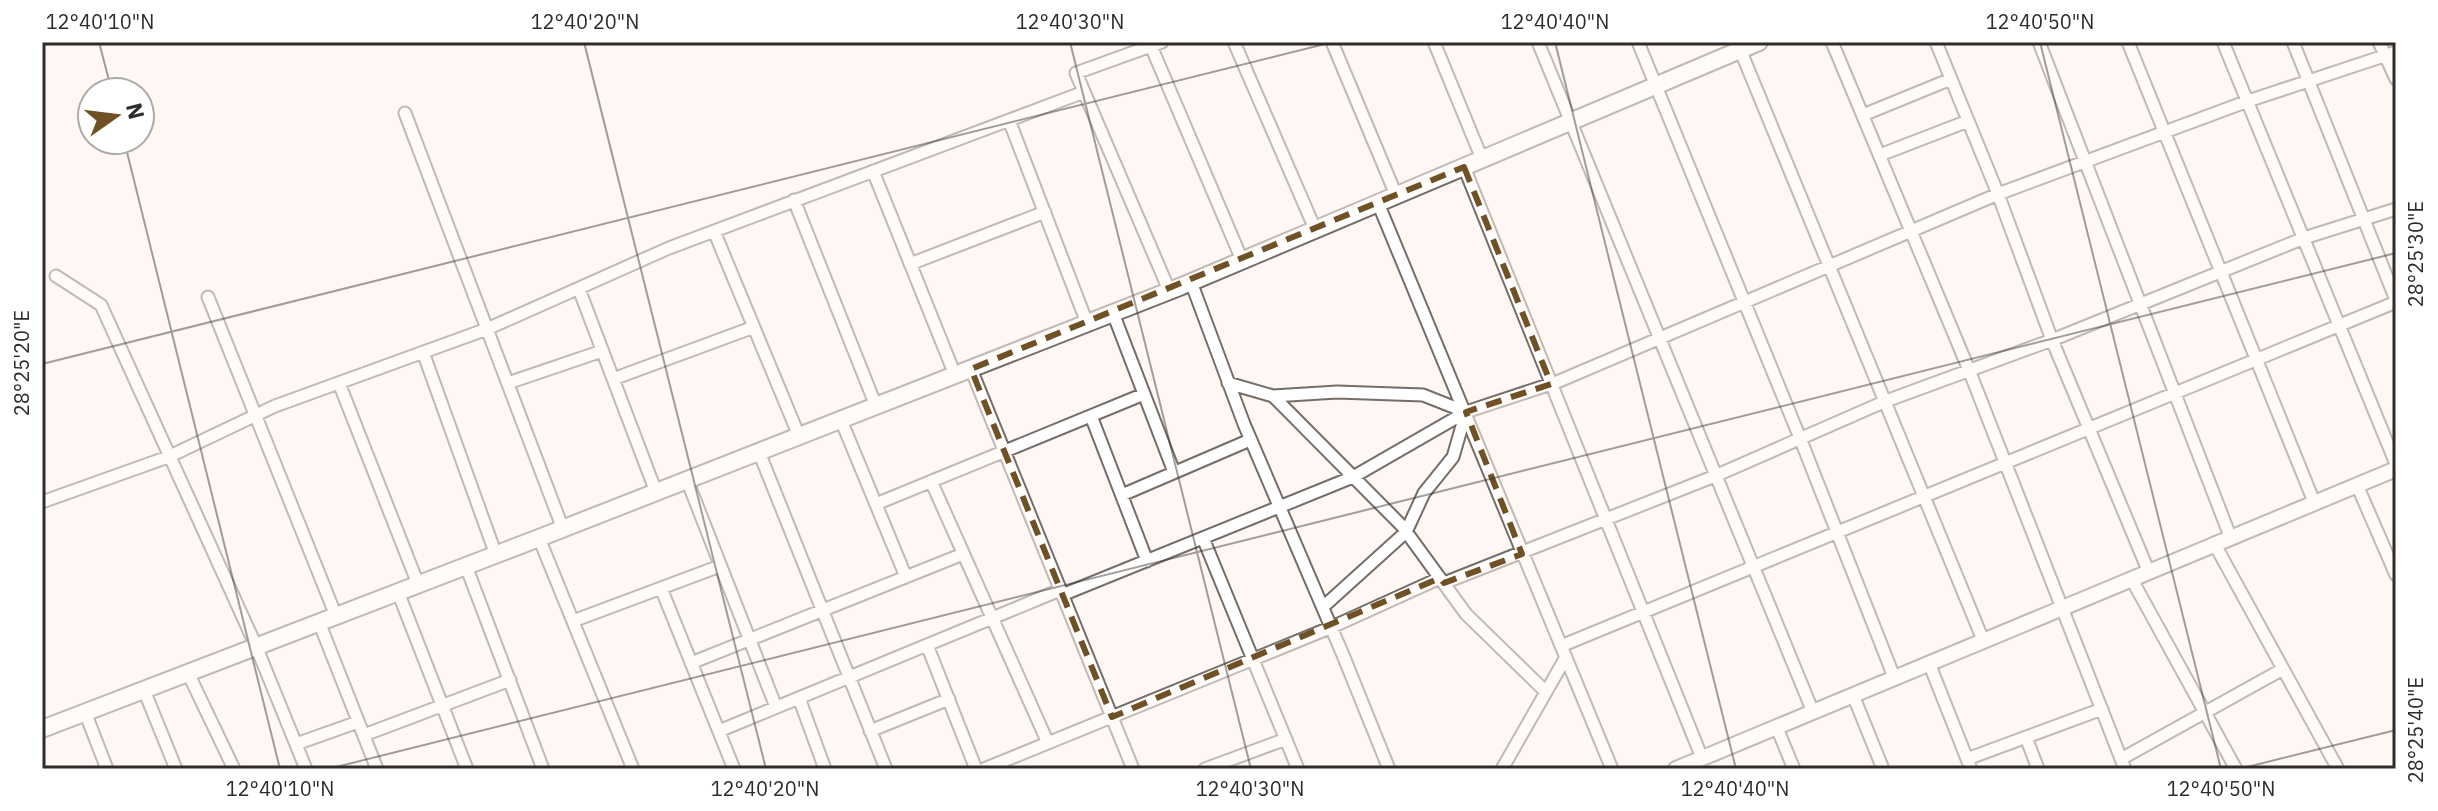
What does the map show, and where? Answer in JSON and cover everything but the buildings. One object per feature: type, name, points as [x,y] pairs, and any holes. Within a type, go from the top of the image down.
[{"type":"main road","points":[[42,729],[563,529],[1191,282],[1655,86],[1739,46],[1759,42]]},
{"type":"street","points":[[1234,42],[1315,229]]},
{"type":"street","points":[[1332,42],[1396,195]]},
{"type":"street","points":[[1434,42],[1482,159]]},
{"type":"street","points":[[1538,42],[1813,712]]},
{"type":"street","points":[[1638,42],[1894,677]]},
{"type":"street","points":[[1832,42],[1969,370],[2123,764],[2205,712],[2283,669]]},
{"type":"street","points":[[1936,42],[1998,194],[2052,340],[2148,570]]},
{"type":"street","points":[[2039,42],[2230,536]]},
{"type":"street","points":[[2128,42],[2314,502]]},
{"type":"street","points":[[1676,769],[2396,466],[2223,42]]},
{"type":"street","points":[[1502,769],[1546,692],[1564,652],[1643,612],[2396,301],[2293,42]]},
{"type":"street","points":[[2379,42],[2391,54],[2396,79]]},
{"type":"street","points":[[1169,290],[1076,73],[1157,44],[1242,260]]},
{"type":"street","points":[[1739,46],[1983,640]]},
{"type":"street","points":[[719,731],[992,618],[1147,561],[1353,477],[1466,412],[1551,384],[1998,194],[2248,101],[2391,54]]},
{"type":"street","points":[[1863,115],[1951,79]]},
{"type":"street","points":[[42,502],[168,457],[256,415],[487,329],[669,248],[1084,92]]},
{"type":"street","points":[[405,113],[563,529]]},
{"type":"street","points":[[1009,120],[1087,323]]},
{"type":"street","points":[[1880,155],[1968,121]]},
{"type":"street","points":[[1464,167],[1702,758]]},
{"type":"street","points":[[873,171],[910,264],[1004,451],[1133,769]]},
{"type":"street","points":[[794,200],[876,406]]},
{"type":"street","points":[[1378,203],[1612,769]]},
{"type":"street","points":[[984,769],[1442,580],[1522,554],[1715,476],[1886,401],[2052,340],[2304,238],[2396,209]]},
{"type":"street","points":[[910,264],[1045,212]]},
{"type":"street","points":[[714,231],[799,436]]},
{"type":"street","points":[[56,276],[101,305],[256,646],[306,769]]},
{"type":"street","points":[[1191,282],[1250,440],[1332,627],[1389,769]]},
{"type":"street","points":[[579,289],[656,492]]},
{"type":"street","points":[[208,297],[336,616]]},
{"type":"street","points":[[1113,313],[1174,472]]},
{"type":"street","points":[[613,379],[754,327]]},
{"type":"street","points":[[508,383],[602,351]]},
{"type":"street","points":[[423,352],[496,555]]},
{"type":"street","points":[[339,383],[418,584]]},
{"type":"street","points":[[1228,383],[1273,396],[1337,392],[1423,395],[1466,412]]},
{"type":"street","points":[[876,504],[1144,394]]},
{"type":"street","points":[[1273,396],[1406,532],[1466,614],[1546,692]]},
{"type":"street","points":[[1323,607],[1406,532],[1424,493],[1453,457],[1466,412]]},
{"type":"street","points":[[1091,416],[1147,561]]},
{"type":"street","points":[[841,420],[906,577]]},
{"type":"street","points":[[1122,495],[1250,440]]},
{"type":"street","points":[[759,452],[886,769]]},
{"type":"street","points":[[687,480],[776,707]]},
{"type":"street","points":[[931,481],[1048,743]]},
{"type":"street","points":[[2357,485],[2396,575]]},
{"type":"street","points":[[539,538],[633,769]]},
{"type":"street","points":[[1203,538],[1298,769]]},
{"type":"street","points":[[2214,543],[2338,769]]},
{"type":"street","points":[[691,663],[963,554]]},
{"type":"street","points":[[466,566],[543,769]]},
{"type":"street","points":[[573,621],[720,566]]},
{"type":"street","points":[[2131,578],[2236,769]]},
{"type":"street","points":[[661,588],[734,769]]},
{"type":"street","points":[[398,592],[467,769]]},
{"type":"street","points":[[319,622],[377,769]]},
{"type":"street","points":[[927,645],[976,769]]},
{"type":"street","points":[[1929,663],[1969,764],[2026,737],[2102,709]]},
{"type":"street","points":[[188,673],[234,769]]},
{"type":"street","points":[[364,735],[510,680]]},
{"type":"street","points":[[144,690],[176,769]]},
{"type":"street","points":[[1853,695],[1883,769]]},
{"type":"street","points":[[799,698],[825,769]]},
{"type":"street","points":[[870,731],[949,699]]},
{"type":"street","points":[[85,712],[107,769]]},
{"type":"street","points":[[296,744],[358,722]]},
{"type":"street","points":[[1777,728],[1794,769]]},
{"type":"street","points":[[2026,737],[2038,769]]},
{"type":"street","points":[[1205,769],[1226,765],[1286,739]]},
{"type":"highlighted area","points":[[1464,167],[1551,384],[1466,412],[1522,554],[1444,583],[1440,578],[1112,717],[971,369]]}]
